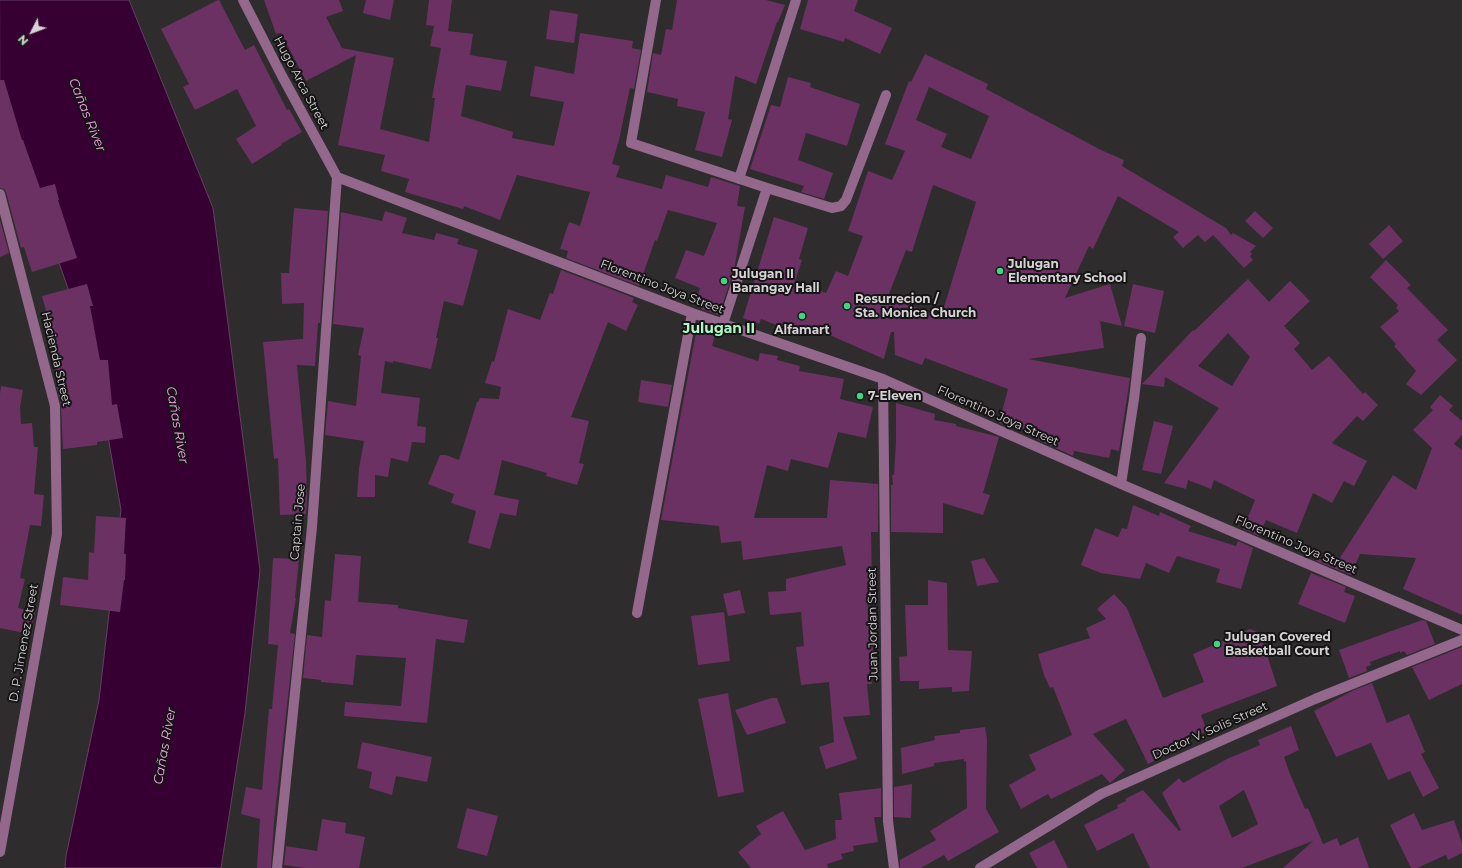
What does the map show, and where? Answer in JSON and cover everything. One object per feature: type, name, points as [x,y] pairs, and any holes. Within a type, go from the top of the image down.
[{"type":"street","name":"Hugo Arca Street","points":[[243,0],[282,76],[337,177]]},
{"type":"street","points":[[656,0],[631,143],[832,208],[841,206],[849,194],[886,95]]},
{"type":"street","points":[[739,179],[796,0]]},
{"type":"street","name":"Florentino Joya Street","points":[[337,177],[692,313],[883,379],[1121,484],[1462,630]]},
{"type":"street","name":"Captain Jose","points":[[277,868],[312,527],[337,177]]},
{"type":"street","points":[[723,324],[767,188]]},
{"type":"street","name":"Hacienda Street","points":[[0,194],[55,406],[57,534]]},
{"type":"street","points":[[637,613],[692,313]]},
{"type":"street","points":[[1121,484],[1134,399],[1141,338]]},
{"type":"street","name":"Juan Jordan Street","points":[[883,379],[888,821],[894,868]]},
{"type":"street","name":"D. P. Jimenez Street","points":[[0,852],[57,534]]},
{"type":"street","name":"Doctor V. Solis Street","points":[[980,868],[1101,794],[1315,699],[1462,640]]},
{"type":"water","name":"Cañas River","points":[[0,0],[129,0],[213,208],[260,570],[245,713],[221,868],[65,868],[66,856],[99,700],[121,510],[96,369],[32,185],[0,117]]},
{"type":"building","points":[[218,0],[245,50],[254,45],[287,110],[289,109],[302,132],[281,144],[282,145],[252,164],[236,139],[256,126],[237,89],[195,110],[183,87],[189,84],[161,29]]},
{"type":"building","points":[[264,0],[339,0],[343,11],[326,17],[342,48],[394,58],[380,129],[429,142],[435,98],[432,98],[441,48],[430,46],[434,26],[426,25],[429,0],[452,0],[448,31],[473,34],[470,55],[507,61],[501,91],[466,85],[461,116],[513,132],[512,138],[554,146],[564,102],[530,96],[535,66],[574,74],[580,33],[633,41],[632,48],[641,50],[634,89],[630,88],[619,140],[612,164],[620,166],[616,177],[662,189],[666,175],[708,187],[711,177],[740,186],[737,206],[745,207],[734,270],[719,315],[701,309],[702,304],[696,302],[700,288],[675,278],[686,250],[704,256],[717,223],[668,210],[657,241],[655,240],[639,286],[566,258],[568,251],[560,249],[569,222],[580,226],[590,192],[517,175],[500,220],[464,206],[463,209],[405,192],[409,179],[381,171],[385,155],[338,145],[356,55],[306,81],[281,33],[276,34]]},
{"type":"building","points":[[366,0],[394,0],[390,20],[363,13]]},
{"type":"building","points":[[677,0],[766,0],[785,5],[777,22],[756,84],[735,76],[728,119],[732,120],[722,157],[695,150],[705,112],[677,106],[678,99],[647,92],[653,53],[661,55],[666,29],[672,30]]},
{"type":"building","points":[[808,0],[858,0],[854,11],[892,28],[880,54],[845,38],[844,42],[800,29]]},
{"type":"building","points":[[550,10],[578,14],[574,43],[546,39]]},
{"type":"building","points":[[925,54],[988,84],[986,89],[1101,150],[1124,160],[1122,166],[1226,228],[1231,235],[1233,233],[1256,246],[1250,252],[1252,254],[1250,256],[1253,260],[1244,268],[1213,235],[1205,242],[1198,235],[1183,248],[1173,237],[1179,232],[1118,196],[1093,249],[1089,246],[1065,298],[1110,284],[1122,326],[1100,321],[1104,348],[1028,359],[1130,378],[1119,451],[1111,449],[1109,458],[1074,451],[1073,456],[1034,438],[1036,432],[999,423],[1008,389],[925,358],[922,365],[895,355],[894,332],[891,332],[884,359],[807,325],[803,336],[761,319],[759,324],[743,318],[774,217],[808,228],[799,259],[802,260],[795,281],[826,293],[836,271],[848,276],[863,236],[848,231],[868,171],[892,180],[905,151],[885,144],[909,81],[911,82]],"holes":[[[929,87],[989,116],[971,159],[941,147],[947,134],[916,120]],[[933,185],[976,202],[941,317],[910,305],[889,294],[906,250],[912,252]]]},
{"type":"building","points":[[788,77],[811,83],[810,87],[860,104],[847,146],[806,133],[798,160],[833,173],[824,199],[801,192],[804,186],[750,169],[771,105],[780,107]]},
{"type":"building","points":[[0,80],[4,80],[22,140],[40,188],[55,184],[58,200],[77,258],[32,272],[24,247],[21,248],[6,192],[4,189],[0,188]]},
{"type":"building","points":[[294,208],[328,211],[320,323],[318,323],[315,366],[297,365],[306,461],[306,514],[280,515],[278,458],[274,459],[263,342],[303,339],[304,303],[282,304],[281,273],[289,273]]},
{"type":"building","points":[[385,211],[407,218],[402,233],[434,240],[436,233],[459,239],[457,244],[478,250],[463,306],[444,301],[431,369],[393,361],[393,363],[385,361],[381,393],[420,398],[417,426],[426,427],[425,443],[412,442],[408,462],[391,458],[388,477],[375,475],[375,497],[357,497],[359,468],[364,441],[325,435],[328,401],[356,406],[361,356],[358,355],[364,328],[333,324],[341,212],[382,221]]},
{"type":"building","points":[[1255,211],[1273,228],[1263,238],[1245,221]]},
{"type":"building","points":[[0,220],[9,253],[0,257]]},
{"type":"building","points":[[1389,225],[1403,241],[1383,259],[1369,244]]},
{"type":"building","points":[[1386,260],[1411,285],[1407,288],[1448,330],[1437,340],[1457,360],[1421,395],[1406,384],[1416,371],[1394,346],[1396,344],[1380,327],[1399,311],[1396,308],[1398,305],[1370,277]]},
{"type":"building","points":[[561,270],[634,298],[632,302],[638,305],[626,331],[608,322],[571,417],[589,421],[579,463],[584,464],[577,485],[546,476],[547,473],[502,460],[494,495],[519,500],[516,516],[500,513],[490,549],[468,543],[476,511],[451,503],[454,494],[428,484],[440,455],[446,455],[459,460],[477,402],[480,398],[499,399],[501,387],[485,383],[492,361],[494,362],[508,309],[540,320],[550,293],[553,294]]},
{"type":"building","points":[[1248,279],[1269,302],[1290,281],[1310,301],[1284,326],[1300,343],[1294,349],[1312,370],[1329,356],[1363,394],[1365,392],[1378,405],[1363,421],[1357,416],[1332,443],[1367,461],[1354,486],[1344,481],[1332,503],[1313,493],[1297,533],[1266,520],[1259,536],[1243,529],[1255,500],[1214,480],[1211,489],[1188,480],[1186,489],[1164,483],[1219,408],[1165,377],[1164,387],[1142,384],[1193,330],[1194,331]],"holes":[[[1228,333],[1250,357],[1232,386],[1198,366]]]},
{"type":"building","points":[[87,284],[93,306],[90,306],[100,360],[108,360],[112,405],[117,404],[123,438],[97,442],[97,445],[63,449],[61,406],[57,389],[55,365],[57,365],[42,296]]},
{"type":"building","points":[[1133,284],[1164,291],[1155,333],[1124,326]]},
{"type":"building","points":[[698,322],[717,328],[712,346],[758,361],[760,353],[778,356],[777,360],[800,366],[799,371],[844,379],[840,399],[873,407],[866,438],[838,432],[828,468],[791,459],[788,471],[767,465],[754,518],[827,518],[830,480],[878,484],[878,532],[871,532],[872,582],[867,582],[868,615],[874,656],[870,656],[872,684],[867,684],[870,715],[843,717],[857,759],[826,769],[819,747],[834,742],[829,682],[801,685],[796,647],[804,646],[801,612],[770,615],[768,592],[786,591],[786,579],[846,565],[842,546],[743,560],[741,541],[721,543],[719,526],[661,520]]},
{"type":"building","points":[[641,380],[672,385],[668,407],[638,402]]},
{"type":"building","points":[[1,386],[23,390],[20,407],[21,424],[32,423],[34,447],[38,447],[34,494],[44,495],[41,526],[30,525],[20,578],[25,579],[18,608],[35,612],[30,634],[0,628]]},
{"type":"building","points":[[1440,395],[1453,406],[1449,410],[1462,421],[1462,435],[1454,444],[1462,450],[1462,615],[1403,589],[1416,558],[1360,554],[1351,575],[1316,561],[1318,558],[1334,567],[1393,475],[1416,490],[1432,448],[1413,430],[1433,410],[1430,407]]},
{"type":"building","points":[[896,403],[935,414],[934,420],[956,424],[956,426],[999,437],[983,493],[990,495],[983,515],[943,503],[943,533],[891,532],[891,485],[893,485],[892,475],[894,475]]},
{"type":"building","points":[[1154,421],[1173,426],[1161,474],[1142,470]]},
{"type":"building","points":[[1133,505],[1159,516],[1160,512],[1191,526],[1188,531],[1236,546],[1238,541],[1253,548],[1241,589],[1216,582],[1220,569],[1177,556],[1169,573],[1146,563],[1140,579],[1101,573],[1081,565],[1095,528],[1118,537],[1122,528],[1127,529]]},
{"type":"building","points":[[96,516],[126,518],[124,554],[126,554],[125,580],[120,612],[60,605],[63,577],[88,580],[89,552],[94,553]]},
{"type":"building","points":[[335,554],[361,556],[358,602],[398,605],[398,608],[468,620],[464,643],[436,639],[427,723],[344,716],[345,702],[401,706],[406,658],[356,655],[353,685],[321,682],[321,680],[303,678],[307,635],[322,637],[325,600],[331,601]]},
{"type":"building","points":[[273,558],[299,559],[296,598],[290,633],[295,634],[274,822],[271,868],[257,868],[260,819],[241,814],[246,787],[262,790],[269,709],[272,709],[278,645],[268,644]]},
{"type":"building","points":[[984,558],[999,582],[977,586],[971,561]]},
{"type":"building","points":[[1311,573],[1346,587],[1344,592],[1355,596],[1345,623],[1298,604]]},
{"type":"building","points":[[928,580],[947,583],[948,650],[972,651],[969,691],[952,692],[952,687],[919,689],[919,681],[900,681],[899,657],[907,656],[905,605],[928,605]]},
{"type":"building","points":[[740,590],[745,613],[728,616],[723,594]]},
{"type":"building","points":[[1114,594],[1127,608],[1163,698],[1204,682],[1193,654],[1250,629],[1260,633],[1277,686],[1201,715],[1207,731],[1168,747],[1171,753],[1148,764],[1126,719],[1093,734],[1125,770],[1110,783],[1102,774],[1051,799],[1048,794],[1021,809],[1009,785],[1036,770],[1029,755],[1072,735],[1053,687],[1050,688],[1044,675],[1038,654],[1090,638],[1086,628],[1106,619],[1097,609]]},
{"type":"building","points":[[724,612],[730,661],[698,665],[691,616]]},
{"type":"building","points":[[1422,620],[1426,621],[1435,644],[1407,655],[1404,651],[1400,653],[1400,651],[1370,662],[1371,665],[1366,667],[1367,671],[1349,678],[1339,650]]},
{"type":"building","points":[[1462,647],[1462,684],[1429,700],[1412,667]]},
{"type":"building","points":[[1372,683],[1387,723],[1409,714],[1425,752],[1421,754],[1439,788],[1423,797],[1410,771],[1388,780],[1371,743],[1336,757],[1314,711],[1354,690]]},
{"type":"building","points":[[728,693],[744,792],[718,797],[698,699]]},
{"type":"building","points":[[771,698],[777,698],[786,723],[747,735],[735,710]]},
{"type":"building","points":[[1291,726],[1299,750],[1284,757],[1305,809],[1308,808],[1323,844],[1337,838],[1340,846],[1358,837],[1369,868],[1283,868],[1313,841],[1242,868],[1150,868],[1133,833],[1097,851],[1084,825],[1118,808],[1117,805],[1126,801],[1125,799],[1143,790],[1179,831],[1181,830],[1162,793],[1179,778],[1183,783],[1227,759],[1260,745],[1258,740]],"holes":[[[1244,790],[1258,824],[1232,838],[1219,806]]]},
{"type":"building","points":[[985,727],[987,739],[986,809],[999,832],[948,861],[944,855],[921,868],[900,868],[900,860],[936,840],[930,831],[967,808],[966,761],[964,762],[964,759],[934,763],[934,766],[902,774],[901,748],[935,740],[934,736],[960,733],[960,730]]},
{"type":"building","points":[[362,742],[432,757],[427,782],[396,776],[392,795],[369,788],[372,772],[357,768]]},
{"type":"building","points":[[912,784],[911,818],[894,817],[894,787]]},
{"type":"building","points":[[881,788],[881,817],[874,817],[878,842],[853,846],[854,851],[841,854],[843,859],[827,864],[828,868],[751,868],[738,852],[761,834],[756,826],[783,811],[805,850],[836,839],[835,820],[842,820],[839,793]]},
{"type":"building","points":[[467,808],[498,816],[487,856],[457,848]]},
{"type":"building","points":[[1414,813],[1422,830],[1454,820],[1462,843],[1462,853],[1448,860],[1446,855],[1417,868],[1411,868],[1390,825]]},
{"type":"building","points":[[322,819],[346,823],[345,833],[365,837],[359,868],[305,868],[284,865],[286,846],[317,851]]},
{"type":"building","points":[[1054,840],[1068,868],[1037,868],[1029,853]]},
{"type":"place","name":"Julugan Elementary School","points":[[1000,271]]},
{"type":"place","name":"Julugan II Barangay Hall","points":[[724,281]]},
{"type":"place","name":"Resurrecion / Sta. Monica Church","points":[[847,306]]},
{"type":"place","name":"Alfamart","points":[[802,316]]},
{"type":"place","name":"7-Eleven","points":[[860,396]]},
{"type":"place","name":"Julugan Covered Basketball Court","points":[[1217,644]]},
{"type":"district","name":"Julugan II","points":[[719,329]]}]
